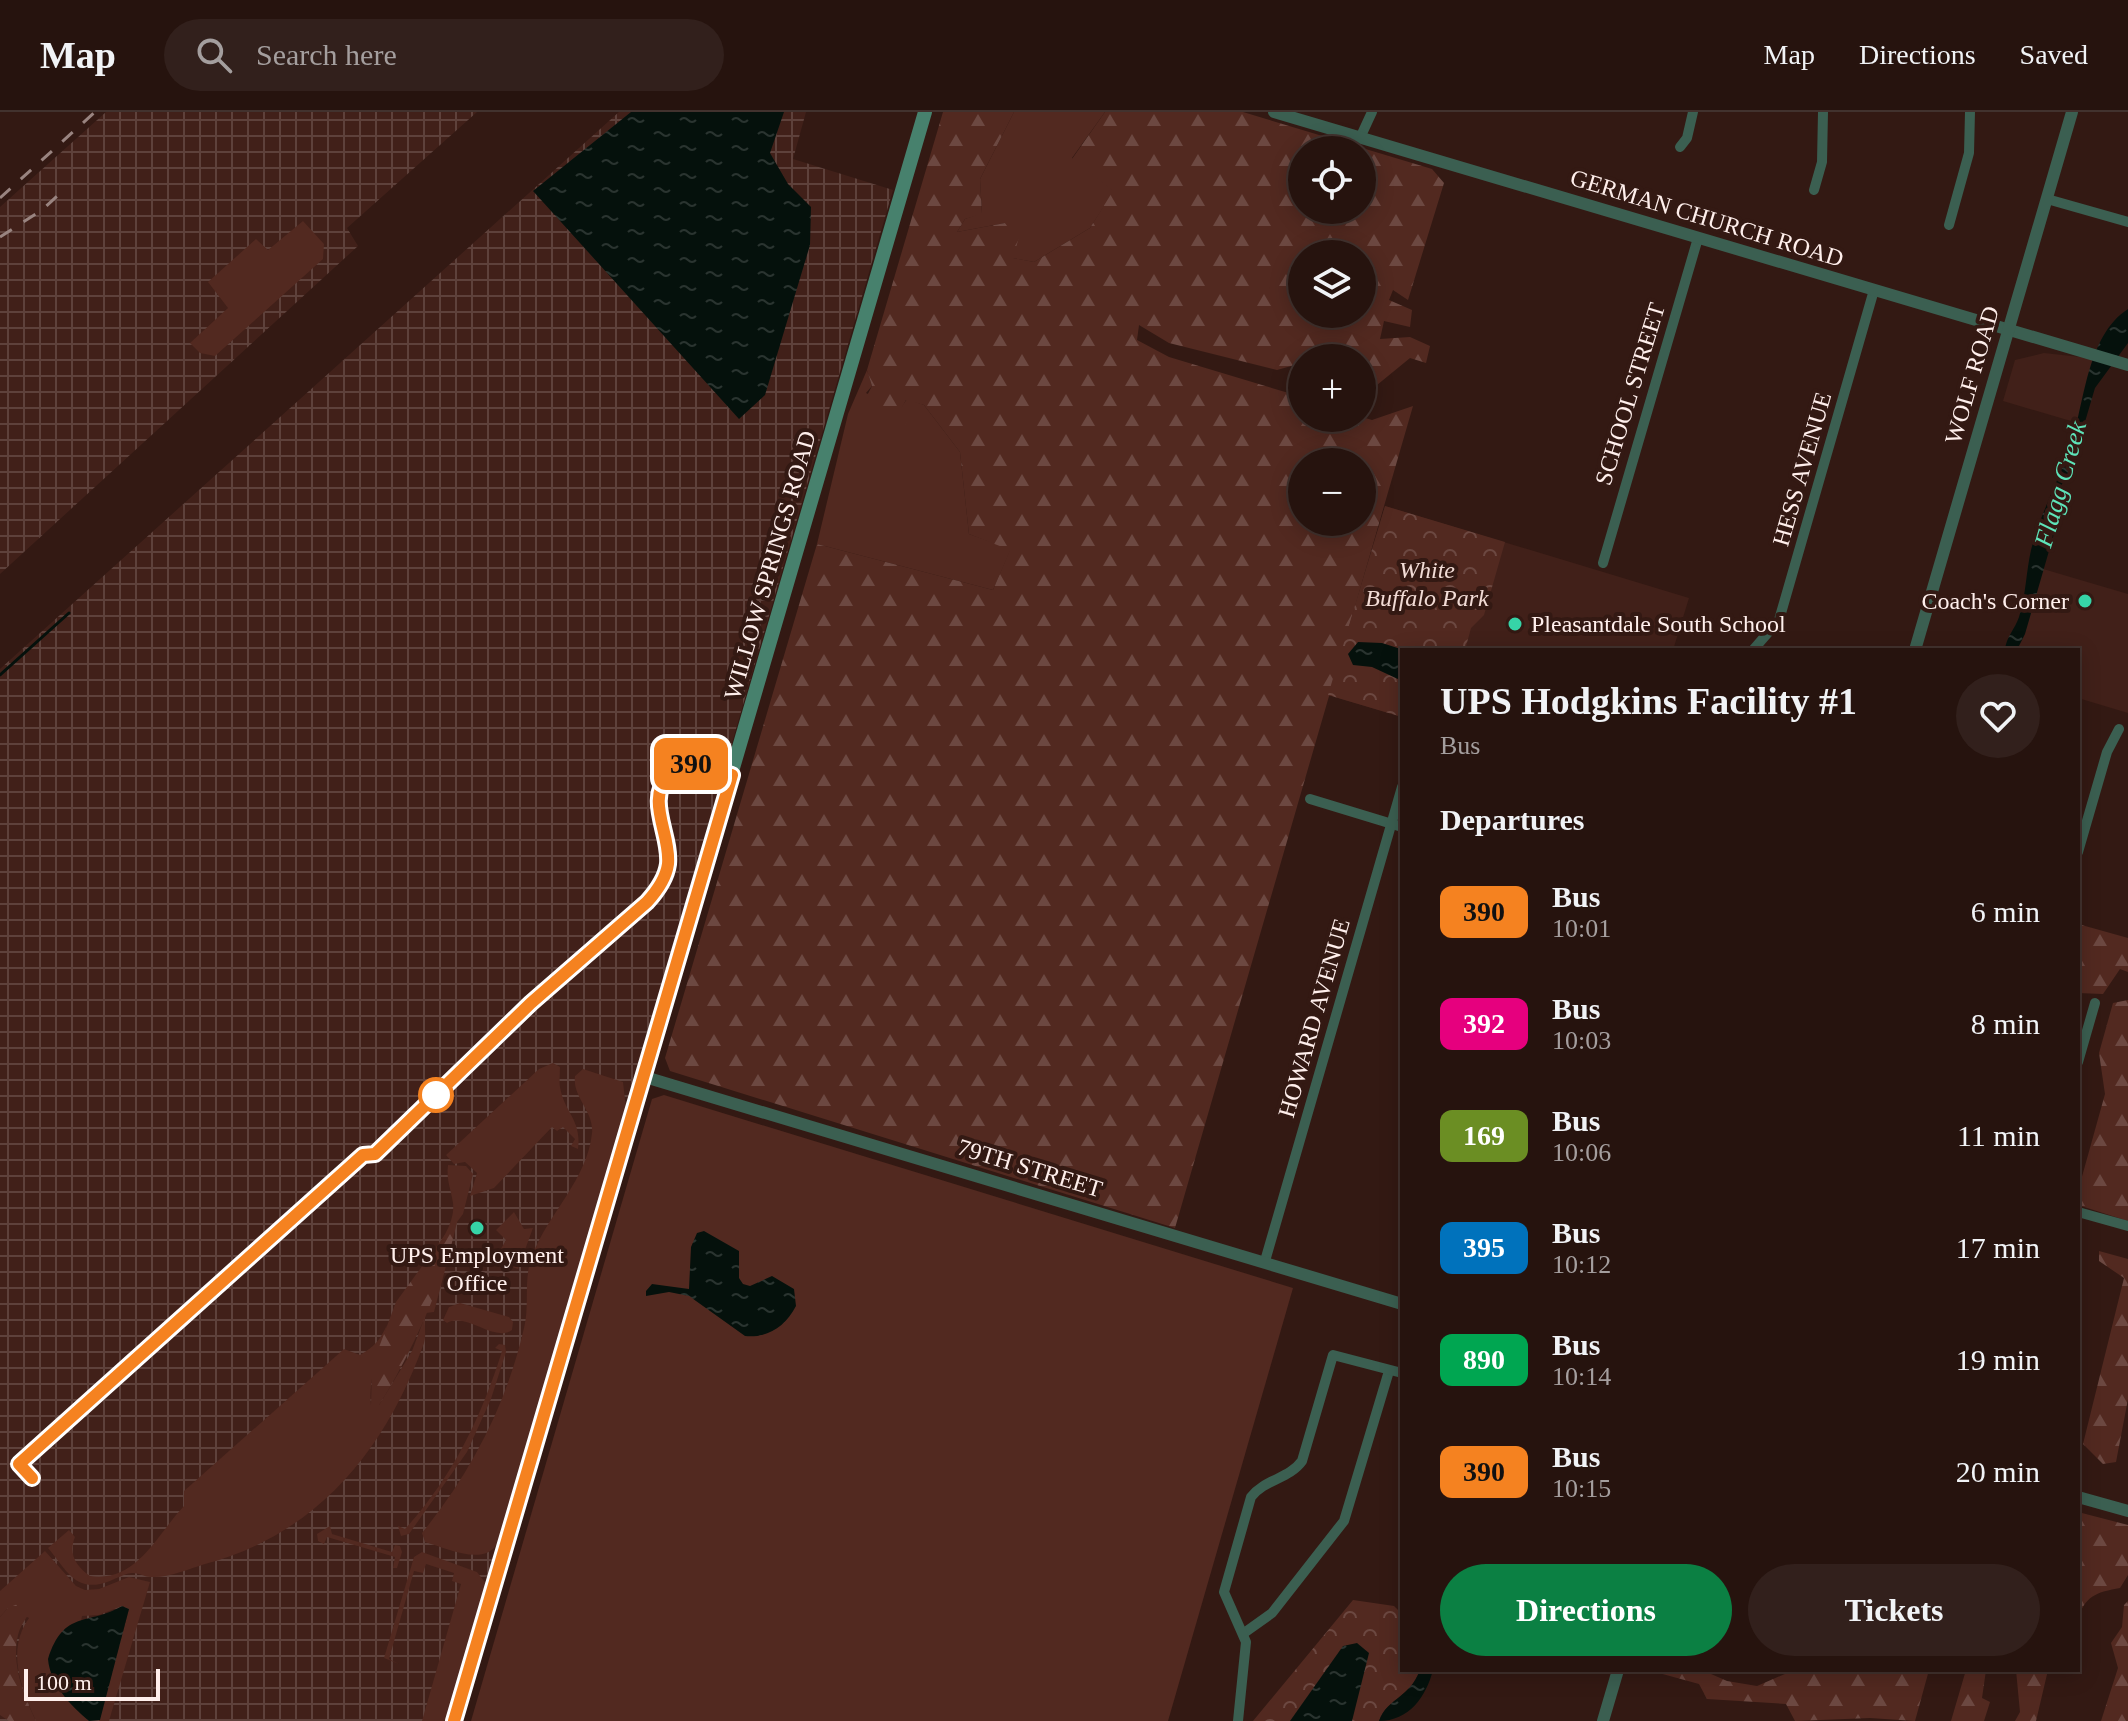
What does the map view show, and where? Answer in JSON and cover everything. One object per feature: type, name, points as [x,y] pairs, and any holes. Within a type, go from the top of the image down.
[{"type":"main road","name":"WILLOW SPRINGS ROAD","points":[[454,1721],[925,112]]},
{"type":"street","name":"GERMAN CHURCH ROAD","points":[[1274,112],[1353,136]]},
{"type":"street","points":[[1361,136],[1372,112]]},
{"type":"street","points":[[1680,147],[1687,138],[1693,112]]},
{"type":"street","points":[[1814,190],[1822,162],[1823,112]]},
{"type":"street","points":[[1949,225],[1969,153],[1970,112]]},
{"type":"street","name":"WOLF ROAD","points":[[1916,648],[2072,112]]},
{"type":"street","name":"GERMAN CHURCH ROAD","points":[[1376,143],[2122,364]]},
{"type":"street","points":[[2047,199],[2128,222]]},
{"type":"street","name":"SCHOOL STREET","points":[[1603,563],[1698,238]]},
{"type":"street","name":"HESS AVENUE","points":[[1755,648],[1779,620],[1874,290]]},
{"type":"street","points":[[2080,845],[2107,752],[2119,729]]},
{"type":"street","points":[[1310,799],[1397,826]]},
{"type":"street","name":"HOWARD AVENUE","points":[[1265,1261],[1397,826],[1400,803]]},
{"type":"street","points":[[2080,1055],[2095,1003]]},
{"type":"street","name":"79TH STREET","points":[[645,1077],[1400,1303]]},
{"type":"street","points":[[2080,1213],[2128,1226]]},
{"type":"street","points":[[1238,1721],[1240,1680],[1247,1650],[1244,1633],[1224,1592],[1251,1497],[1261,1487],[1291,1473],[1302,1461],[1333,1355],[1400,1373]]},
{"type":"street","points":[[1244,1633],[1272,1613],[1344,1521],[1389,1371]]},
{"type":"street","points":[[2080,1498],[2128,1511]]},
{"type":"street","points":[[1603,1721],[1617,1672]]},
{"type":"shaded area","points":[[106,112],[477,112],[347,228],[358,246],[0,574],[0,207]]},
{"type":"shaded area","points":[[619,112],[806,112],[793,159],[893,190],[447,1721],[0,1721],[0,669]]},
{"type":"shaded area","points":[[2044,353],[2099,359],[2081,424],[2003,401],[2015,360]]},
{"type":"shaded area","name":"Pleasantdale South School","points":[[1385,506],[1689,598],[1674,648],[1400,648],[1400,716],[1328,695]]},
{"type":"shaded area","points":[[2033,566],[2128,594],[2128,713],[2080,699],[2080,648],[2015,648]]},
{"type":"green space","points":[[943,112],[1014,112],[980,179],[982,214],[965,219],[957,232],[1005,223],[1019,237],[1013,258],[1034,262],[1090,228],[1113,191],[1072,159],[1105,112],[1243,112],[1323,136],[1288,136],[1288,224],[1376,224],[1376,152],[1432,169],[1444,183],[1408,300],[1393,290],[1389,300],[1412,310],[1410,327],[1384,321],[1380,339],[1410,337],[1430,346],[1426,363],[1410,358],[1377,385],[1376,344],[1288,344],[1288,367],[1277,370],[1169,343],[1139,325],[1137,340],[1169,357],[1288,393],[1288,432],[1376,432],[1376,419],[1413,406],[1376,534],[1376,448],[1288,448],[1288,536],[1375,536],[1175,1228],[670,1071],[665,1058],[817,544],[993,590],[1010,550],[969,534],[960,452],[924,405],[906,400],[901,409],[908,419],[905,425],[860,409],[872,386],[867,370]]},
{"type":"green space","points":[[1014,112],[1105,112],[1072,158],[1114,191],[1090,228],[1034,262],[1012,258],[1005,223],[957,232],[965,219],[982,213],[980,179]]},
{"type":"green space","points":[[303,221],[324,244],[323,259],[215,356],[200,353],[190,343],[228,308],[208,282],[256,239],[268,250]]},
{"type":"green space","points":[[867,370],[872,386],[866,393],[900,409],[907,399],[924,405],[960,452],[969,534],[1011,549],[993,590],[817,544],[848,414]]},
{"type":"green space","name":"White Buffalo Park","points":[[1385,506],[1505,542],[1484,615],[1471,628],[1466,648],[1400,648],[1400,716],[1328,695]]},
{"type":"green space","points":[[2080,925],[2128,938],[2128,972],[2120,969],[2103,994],[2080,993]]},
{"type":"green space","points":[[2128,1000],[2128,1221],[2080,1206],[2080,1184],[2105,1094],[2099,1053],[2113,1003]]},
{"type":"green space","points":[[553,1063],[560,1067],[560,1087],[575,1123],[578,1149],[571,1146],[575,1139],[563,1127],[557,1131],[552,1127],[494,1188],[470,1196],[477,1173],[465,1162],[454,1164],[446,1155],[539,1069]]},
{"type":"green space","points":[[583,1069],[623,1082],[626,1108],[548,1387],[498,1543],[484,1554],[464,1554],[425,1542],[422,1533],[471,1462],[497,1411],[526,1319],[532,1256],[589,1150],[592,1125],[575,1084],[575,1076]]},
{"type":"green space","points":[[664,1095],[1293,1288],[1168,1721],[471,1721],[652,1099]]},
{"type":"green space","points":[[448,1165],[466,1166],[473,1174],[463,1214],[436,1250],[452,1216]]},
{"type":"green space","points":[[514,1212],[524,1229],[533,1228],[518,1269],[494,1261],[506,1240],[496,1230]]},
{"type":"green space","points":[[458,1217],[446,1264],[415,1339],[379,1405],[371,1406],[372,1366],[396,1302]]},
{"type":"green space","points":[[451,1247],[434,1312],[426,1313]]},
{"type":"green space","points":[[2099,1251],[2128,1259],[2128,1399],[2116,1462],[2103,1464],[2083,1444],[2124,1278],[2099,1261]]},
{"type":"green space","points":[[460,1303],[509,1317],[513,1322],[512,1330],[497,1333],[463,1321],[447,1323],[443,1320],[449,1307]]},
{"type":"green space","points":[[426,1314],[424,1343],[408,1382],[368,1452],[343,1482],[314,1509],[282,1532],[245,1550],[178,1573],[151,1577],[130,1573],[89,1585],[67,1572],[48,1548],[69,1530],[75,1537],[72,1549],[75,1559],[90,1576],[121,1572],[144,1554],[184,1506],[184,1491],[344,1349],[360,1355],[376,1343],[387,1325],[371,1384],[371,1405],[379,1405],[412,1351]]},
{"type":"green space","points":[[499,1344],[505,1345],[506,1352],[491,1399],[467,1452],[409,1534],[401,1536],[398,1526],[405,1529],[422,1509],[464,1445],[494,1376],[502,1351],[495,1348]]},
{"type":"green space","points":[[2080,1513],[2128,1525],[2128,1575],[2120,1588],[2093,1596],[2080,1615]]},
{"type":"green space","points":[[330,1526],[332,1534],[392,1552],[395,1545],[400,1546],[402,1552],[397,1568],[393,1568],[395,1557],[327,1537],[324,1544],[318,1541],[317,1534]]},
{"type":"green space","points":[[45,1551],[76,1586],[85,1590],[99,1589],[129,1577],[150,1582],[109,1721],[99,1721],[129,1609],[122,1606],[99,1615],[82,1616],[66,1698],[89,1721],[36,1721],[25,1695],[17,1656],[22,1630],[29,1618],[8,1608],[0,1617],[0,1591]]},
{"type":"green space","points":[[422,1552],[477,1572],[487,1585],[450,1721],[422,1721],[461,1584],[452,1581],[454,1573],[426,1564],[423,1573],[414,1571],[389,1659],[399,1664],[384,1658],[414,1557]]},
{"type":"green space","points":[[1353,1600],[1394,1606],[1400,1612],[1400,1672],[1419,1672],[1410,1687],[1388,1707],[1379,1721],[1253,1721]]},
{"type":"green space","points":[[25,1601],[35,1602],[19,1631],[17,1668],[36,1721],[9,1721],[0,1715],[0,1617],[8,1608]]},
{"type":"green space","points":[[2128,1601],[2128,1721],[2101,1721],[2118,1668],[2111,1643],[2122,1627],[2124,1605]]},
{"type":"green space","points":[[1655,1672],[1707,1672],[1727,1681],[1757,1686],[1789,1672],[1928,1672],[1915,1721],[1870,1718],[1795,1721],[1786,1704],[1707,1699],[1699,1684]]},
{"type":"green space","points":[[1965,1672],[1986,1672],[1982,1698],[1990,1702],[1984,1721],[1951,1721]]},
{"type":"green space","points":[[2016,1672],[2048,1672],[2036,1721],[2015,1721],[2020,1712]]},
{"type":"water","points":[[631,112],[784,112],[770,153],[788,184],[811,207],[810,245],[765,395],[739,419],[533,191]]},
{"type":"water","name":"Flagg Creek","points":[[2128,309],[2128,343],[2095,388],[2069,476],[2062,484],[2060,513],[2025,634],[2018,648],[2005,648],[2021,609],[2035,536],[2070,447],[2095,353],[2114,321]]},
{"type":"water","points":[[1358,642],[1382,643],[1400,649],[1400,680],[1372,667],[1353,665],[1348,654]]},
{"type":"water","points":[[704,1231],[739,1251],[739,1278],[743,1284],[750,1286],[772,1276],[794,1289],[796,1306],[787,1320],[775,1330],[745,1336],[689,1296],[669,1292],[646,1296],[652,1284],[689,1289],[691,1247],[697,1233]]},
{"type":"water","points":[[122,1606],[129,1609],[100,1720],[89,1721],[57,1686],[48,1659],[54,1643],[69,1626]]},
{"type":"water","points":[[1357,1643],[1369,1653],[1352,1721],[1290,1721],[1343,1646]]},
{"type":"water","points":[[1419,1672],[1432,1672],[1415,1706],[1399,1717],[1379,1721],[1388,1707]]},
{"type":"waterway","points":[[0,675],[69,613]]},
{"type":"railway","points":[[0,198],[95,112]]},
{"type":"railway","points":[[0,237],[42,210],[66,188]]},
{"type":"bus line","name":"390","points":[[32,1478],[19,1464],[277,1229],[363,1155],[375,1154],[531,1003],[659,889],[668,863],[658,801],[659,788],[666,777],[678,766],[690,764],[732,775],[454,1721]]},
{"type":"place","name":"Coach's Corner","points":[[2085,601]]},
{"type":"place","name":"Pleasantdale South School","points":[[1515,624]]},
{"type":"place","name":"UPS Employment Office","points":[[477,1228]]}]
